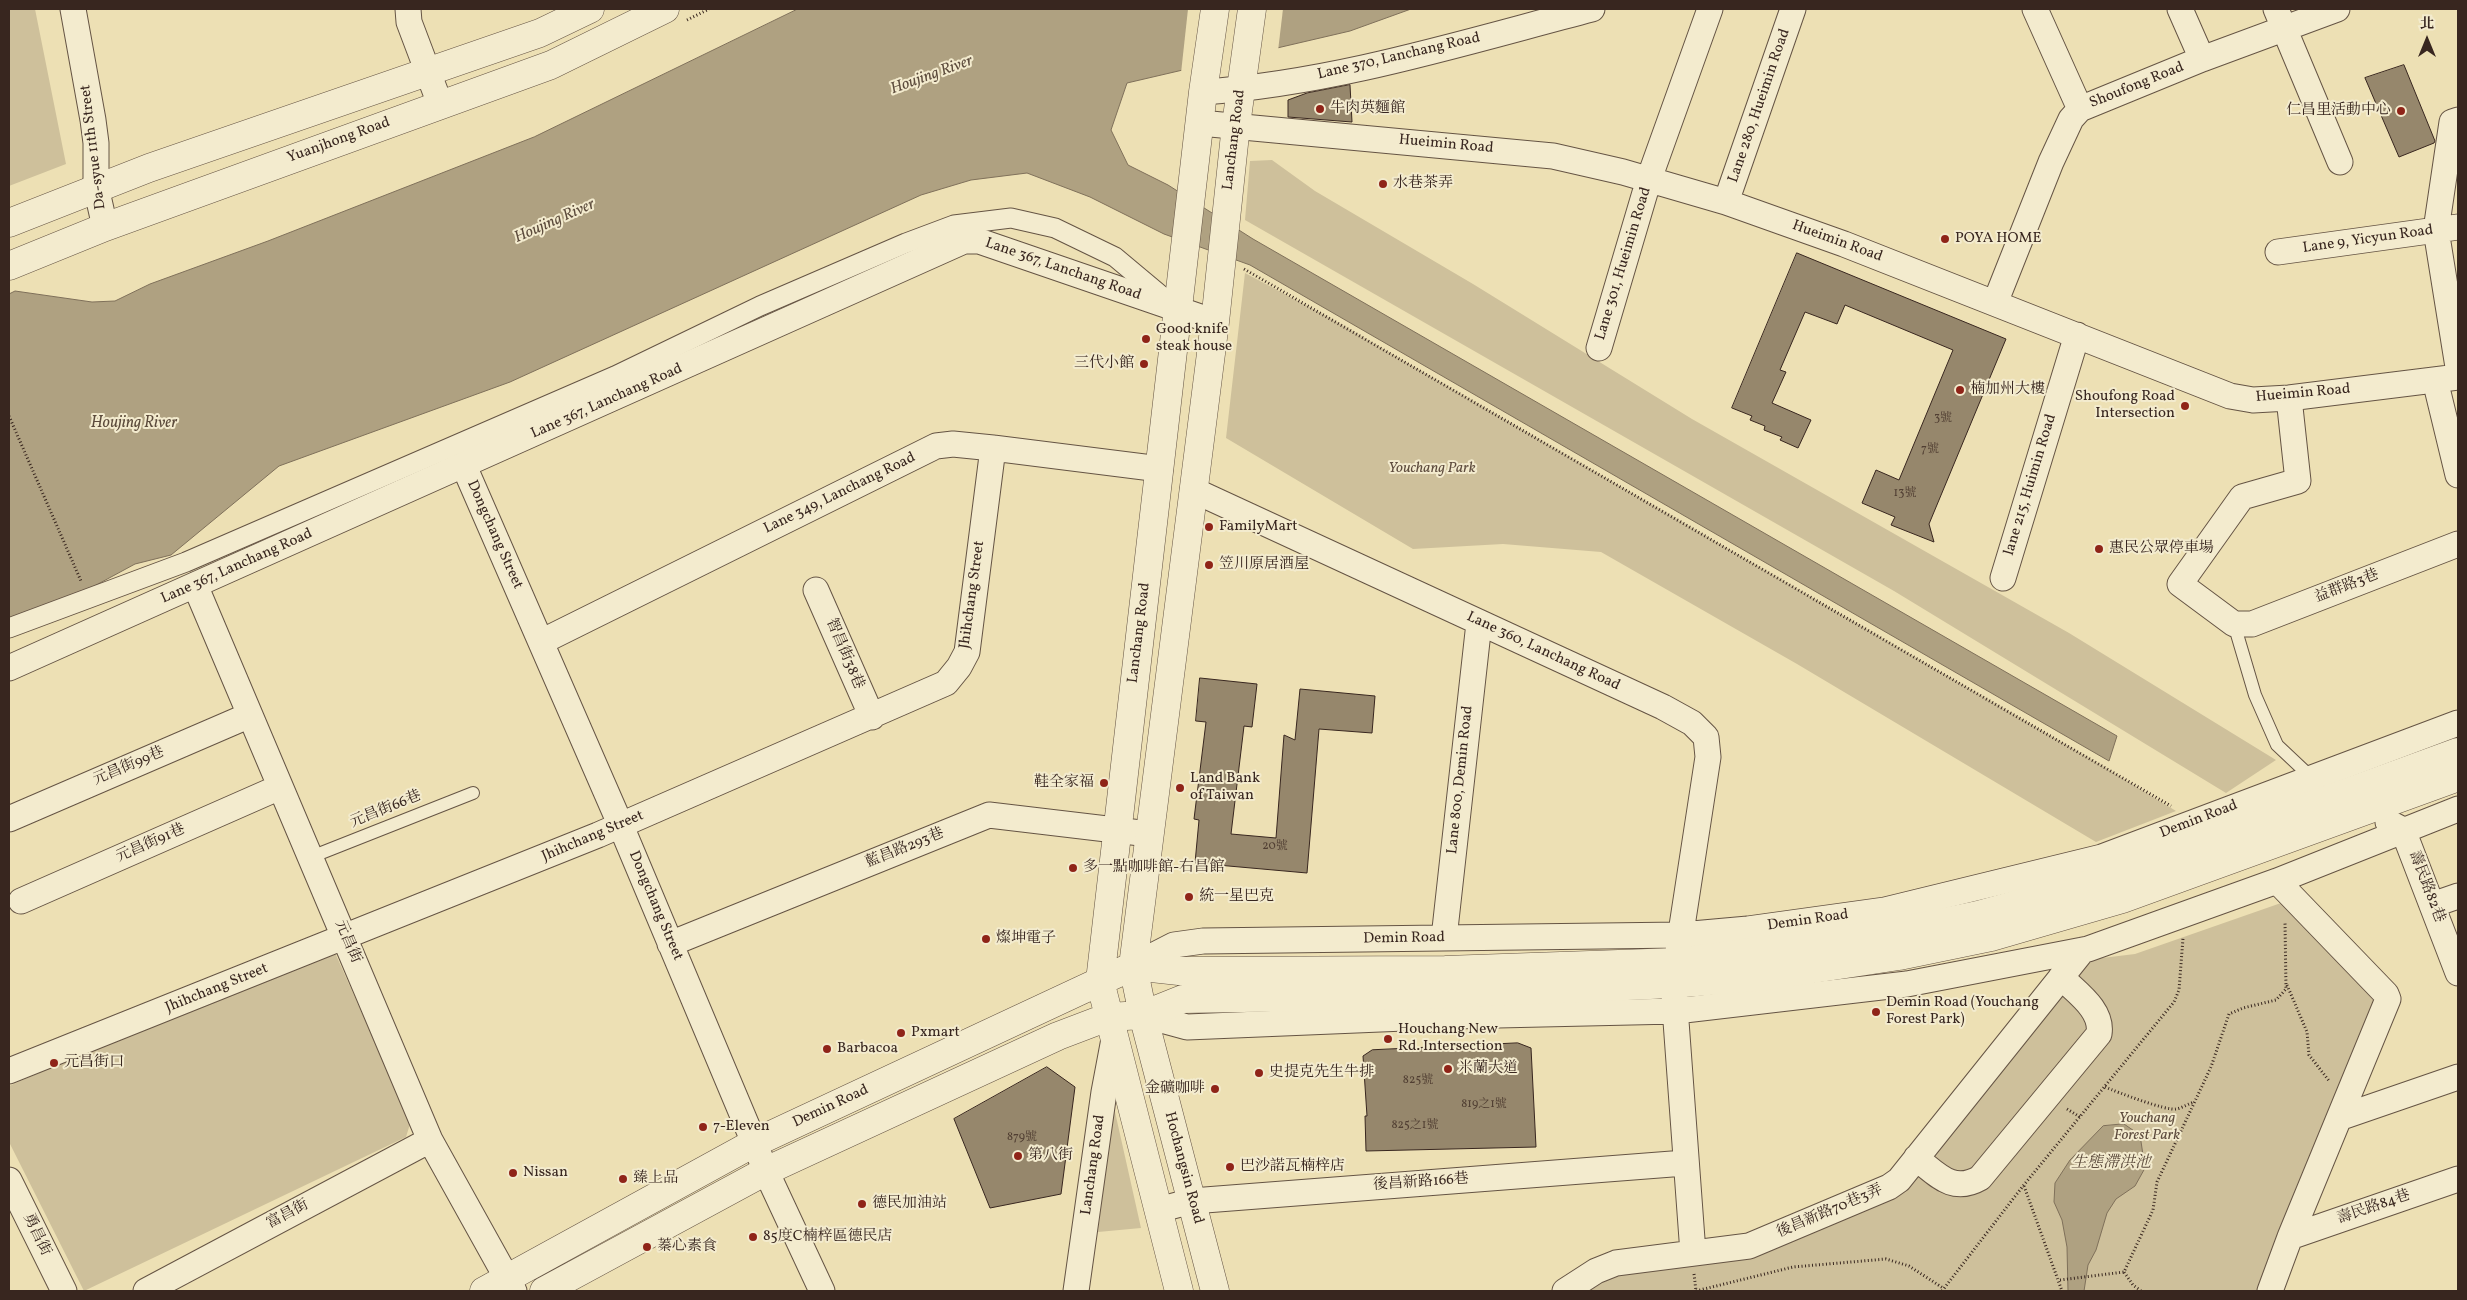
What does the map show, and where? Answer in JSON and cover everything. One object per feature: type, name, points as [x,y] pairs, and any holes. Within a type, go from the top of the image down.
[{"type":"street","name":"Da-syue 11th Street","points":[[73,9],[96,143],[96,187],[105,226]]},
{"type":"street","points":[[408,9],[409,22],[440,104]]},
{"type":"street","points":[[9,223],[96,187],[540,33],[590,9]]},
{"type":"street","name":"Yuanjhong Road","points":[[9,266],[105,226],[551,65],[665,9]]},
{"type":"street","points":[[1200,123],[1215,9]]},
{"type":"street","name":"Lanchang Road","points":[[1222,256],[1236,125],[1252,9]]},
{"type":"street","name":"Lane 370, Lanchang Road","points":[[1205,83],[1242,80],[1259,88],[1375,64],[1592,9]]},
{"type":"street","name":"Lane 301, Hueimin Road","points":[[1599,348],[1649,179],[1710,9]]},
{"type":"street","name":"Lane 280, Hueimin Road","points":[[1726,202],[1793,9]]},
{"type":"street","points":[[2035,9],[2080,109]]},
{"type":"street","points":[[2180,9],[2202,60]]},
{"type":"street","name":"Shoufong Road","points":[[1995,303],[2051,162],[2071,119],[2080,109],[2202,60],[2281,18],[2337,9]]},
{"type":"street","points":[[2281,18],[2340,162]]},
{"type":"street","points":[[2455,121],[2447,229],[2458,367]]},
{"type":"street","name":"Lanchang Road","points":[[1076,1291],[1104,1092],[1111,1028],[1100,981],[1200,123]]},
{"type":"street","name":"Hueimin Road","points":[[1200,123],[1553,156],[1649,179],[1726,202],[1844,244],[2230,396],[2253,400],[2289,398],[2447,378]]},
{"type":"street","points":[[9,628],[186,562],[615,376],[760,306],[906,243],[954,226],[1011,218],[1055,228],[1115,257],[1178,310]]},
{"type":"street","name":"Lane 9, Yicyun Road","points":[[2278,252],[2447,229]]},
{"type":"street","name":"Lane 367, Lanchang Road","points":[[9,668],[964,241],[978,241],[1215,322]]},
{"type":"street","points":[[1133,966],[1222,256]]},
{"type":"street","name":"lane 215, Huimin Road","points":[[2003,578],[2077,336]]},
{"type":"street","points":[[2447,378],[2458,475]]},
{"type":"street","points":[[2234,624],[2180,584],[2242,497],[2298,481],[2289,398]]},
{"type":"street","name":"Lane 349, Lanchang Road","points":[[541,642],[936,446],[952,444],[993,448],[1160,469]]},
{"type":"street","name":"Jhihchang Street","points":[[9,1071],[346,938],[621,826],[946,683],[967,652],[993,448]]},
{"type":"street","name":"Dongchang Street","points":[[464,466],[621,826],[766,1171],[822,1291]]},
{"type":"street","points":[[1160,469],[1193,490]]},
{"type":"street","name":"Lane 360, Lanchang Road","points":[[1193,490],[1663,707],[1692,723],[1706,737],[1708,757],[1675,973],[1685,1163],[1692,1253]]},
{"type":"street","name":"益群路3巷","points":[[2234,624],[2252,624],[2458,544]]},
{"type":"street","name":"元昌街","points":[[195,585],[430,1140],[502,1287]]},
{"type":"street","name":"智昌街38巷","points":[[816,590],[872,717]]},
{"type":"street","name":"Lane 800, Demin Road","points":[[1444,938],[1478,622]]},
{"type":"street","name":"元昌街99巷","points":[[9,820],[250,715]]},
{"type":"street","name":"Demin Road","points":[[502,1287],[754,1143],[1133,966],[1174,945],[1203,941],[1681,935],[1748,929],[1885,910],[2102,858],[2196,820],[2458,723]]},
{"type":"street","name":"Demin Road","points":[[544,1291],[766,1171],[1058,1036],[1111,1028],[1183,999],[1421,995],[1675,973],[1891,933],[1978,915],[2112,878],[2458,752]]},
{"type":"street","name":"Demin Road","points":[[1133,966],[1179,971],[1445,970],[1767,976],[1899,956],[1991,937],[2122,899],[2366,812],[2458,776]]},
{"type":"street","points":[[2312,778],[2366,812],[2404,830]]},
{"type":"street","name":"元昌街91巷","points":[[21,901],[280,787]]},
{"type":"street","name":"Demin Road","points":[[1143,1015],[1187,1027],[1452,1016],[1676,1011],[1907,984],[2083,950],[2185,914],[2281,885],[2404,830],[2458,809]]},
{"type":"street","name":"藍昌路293巷","points":[[670,944],[989,815],[1149,834]]},
{"type":"street","name":"壽民路82巷","points":[[2404,830],[2458,973]]},
{"type":"street","points":[[2270,1291],[2388,999],[2386,994],[2281,885]]},
{"type":"street","points":[[2432,905],[2458,896]]},
{"type":"street","name":"後昌新路70巷3弄","points":[[1565,1291],[1596,1271],[1616,1263],[1749,1246],[1889,1187],[1898,1180],[2083,950]]},
{"type":"street","name":"Hochangsin Road","points":[[1133,966],[1143,1015],[1215,1291]]},
{"type":"street","points":[[1916,1158],[1947,1181],[1958,1185],[1970,1184],[1980,1178],[2099,1034],[2101,1024],[2098,1015],[2062,977]]},
{"type":"street","points":[[1111,1028],[1179,1291]]},
{"type":"street","points":[[2341,1112],[2458,1077]]},
{"type":"street","name":"富昌街","points":[[146,1291],[430,1140]]},
{"type":"street","name":"後昌新路166巷","points":[[1158,1210],[1192,1201],[1685,1163]]},
{"type":"street","name":"壽民路84巷","points":[[2290,1238],[2458,1179]]},
{"type":"street","name":"勇昌街","points":[[9,1180],[64,1291]]},
{"type":"lane","points":[[2234,624],[2255,695],[2277,745],[2312,778]]},
{"type":"lane","name":"元昌街66巷","points":[[311,857],[473,793]]},
{"type":"path","points":[[1222,256],[2196,820]]},
{"type":"path","points":[[9,416],[88,598]]},
{"type":"path","points":[[2124,1272],[2153,1210],[2157,1182],[2211,1067],[2229,1014],[2243,1008],[2276,1000],[2286,989],[2281,885]]},
{"type":"path","points":[[1696,1291],[1793,1267],[1886,1260],[1909,1266],[1943,1289],[2023,1186],[2174,1002],[2179,990],[2185,914]]},
{"type":"path","points":[[2285,981],[2307,1032],[2309,1056],[2329,1081],[2341,1112]]},
{"type":"path","points":[[2105,1087],[2155,1106],[2174,1109],[2195,1102]]},
{"type":"path","points":[[2023,1186],[2060,1280],[2062,1291]]},
{"type":"path","points":[[2060,1280],[2124,1272]]},
{"type":"path","points":[[2124,1272],[2133,1285],[2141,1291]]},
{"type":"green space","points":[[9,9],[35,9],[66,164],[9,186]]},
{"type":"green space","points":[[1272,160],[1315,191],[1473,284],[1692,419],[2069,633],[2276,760],[2226,793],[1894,591],[1245,220],[1250,161]]},
{"type":"green space","name":"Youchang Park","points":[[1245,273],[1330,318],[2103,766],[2176,811],[2096,842],[1797,664],[1601,552],[1503,544],[1413,549],[1226,438]]},
{"type":"green space","name":"Youchang Forest Park","points":[[2281,903],[2381,990],[2257,1291],[1564,1291],[1614,1263],[1782,1241],[1900,1179],[2069,962],[2135,954]]},
{"type":"green space","points":[[332,946],[402,1103],[410,1124],[406,1137],[84,1291],[9,1142],[9,1086]]},
{"type":"green space","points":[[1113,1103],[1141,1228],[1098,1232]]},
{"type":"water","name":"Houjing River","points":[[798,9],[1411,9],[1350,31],[1127,83],[1111,130],[1128,165],[1168,185],[1253,239],[2117,736],[2109,761],[1250,265],[1164,234],[1090,197],[1027,173],[971,180],[921,195],[510,382],[279,466],[171,555],[135,564],[63,603],[9,621],[9,294],[15,291],[92,302],[115,301],[150,284],[268,241],[534,137]]},
{"type":"water","name":"生態滯洪池","points":[[2124,1124],[2140,1135],[2145,1168],[2135,1186],[2116,1199],[2107,1213],[2096,1250],[2088,1265],[2084,1291],[2068,1291],[2067,1247],[2062,1220],[2054,1202],[2055,1183],[2070,1160],[2103,1126]]},
{"type":"pier","points":[[1188,9],[1283,9],[1278,51],[1181,73]]},
{"type":"building","name":"仁昌里活動中心","points":[[2404,65],[2435,141],[2399,157],[2365,78]]},
{"type":"building","name":"牛肉英麵館","points":[[1350,85],[1352,122],[1288,117],[1288,100],[1307,93]]},
{"type":"building","name":"楠加州大樓","points":[[1797,253],[2006,339],[1929,524],[1934,542],[1891,525],[1895,517],[1862,503],[1876,470],[1899,480],[1953,350],[1845,305],[1837,324],[1805,312],[1780,370],[1786,372],[1772,403],[1811,420],[1798,448],[1780,440],[1782,437],[1764,430],[1765,426],[1750,420],[1752,416],[1732,408]]},
{"type":"building","points":[[1200,678],[1257,684],[1252,727],[1244,726],[1231,834],[1276,838],[1284,735],[1295,740],[1300,689],[1375,696],[1372,733],[1319,729],[1307,873],[1195,863],[1199,820],[1194,819],[1206,722],[1196,721]]},
{"type":"building","points":[[1518,1043],[1531,1048],[1536,1147],[1366,1151],[1365,1116],[1367,1116],[1363,1056],[1372,1050]]},
{"type":"building","name":"第八街","points":[[1047,1067],[1075,1087],[1061,1194],[990,1208],[954,1119]]},
{"type":"place","name":"牛肉英麵館","points":[[1320,109]]},
{"type":"place","name":"仁昌里活動中心","points":[[2401,111]]},
{"type":"place","name":"水巷茶弄","points":[[1383,184]]},
{"type":"place","name":"POYA HOME","points":[[1945,239]]},
{"type":"place","name":"Good knife steak house","points":[[1146,339]]},
{"type":"place","name":"三代小館","points":[[1144,364]]},
{"type":"place","name":"楠加州大樓","points":[[1960,390]]},
{"type":"place","name":"Shoufong Road Intersection","points":[[2185,406]]},
{"type":"place","name":"FamilyMart","points":[[1209,527]]},
{"type":"place","name":"惠民公眾停車場","points":[[2099,549]]},
{"type":"place","name":"笠川原居酒屋","points":[[1209,565]]},
{"type":"place","name":"鞋全家福","points":[[1104,783]]},
{"type":"place","name":"Land Bank of Taiwan","points":[[1180,788]]},
{"type":"place","name":"多一點咖啡館-右昌館","points":[[1073,868]]},
{"type":"place","name":"統一星巴克","points":[[1189,897]]},
{"type":"place","name":"燦坤電子","points":[[986,939]]},
{"type":"place","name":"Demin Road (Youchang Forest Park)","points":[[1876,1012]]},
{"type":"place","name":"Pxmart","points":[[901,1033]]},
{"type":"place","name":"Houchang New Rd. Intersection","points":[[1388,1039]]},
{"type":"place","name":"Barbacoa","points":[[827,1049]]},
{"type":"place","name":"元昌街口","points":[[54,1063]]},
{"type":"place","name":"米蘭大道","points":[[1448,1069]]},
{"type":"place","name":"史提克先生牛排","points":[[1259,1073]]},
{"type":"place","name":"金礦咖啡","points":[[1215,1089]]},
{"type":"place","name":"7-Eleven","points":[[703,1127]]},
{"type":"place","name":"第八街","points":[[1018,1156]]},
{"type":"place","name":"巴沙諾瓦楠梓店","points":[[1230,1167]]},
{"type":"place","name":"Nissan","points":[[513,1173]]},
{"type":"place","name":"臻上品","points":[[623,1179]]},
{"type":"place","name":"德民加油站","points":[[862,1204]]},
{"type":"place","name":"85度C楠梓區德民店","points":[[753,1237]]},
{"type":"place","name":"蓁心素食","points":[[647,1247]]}]
